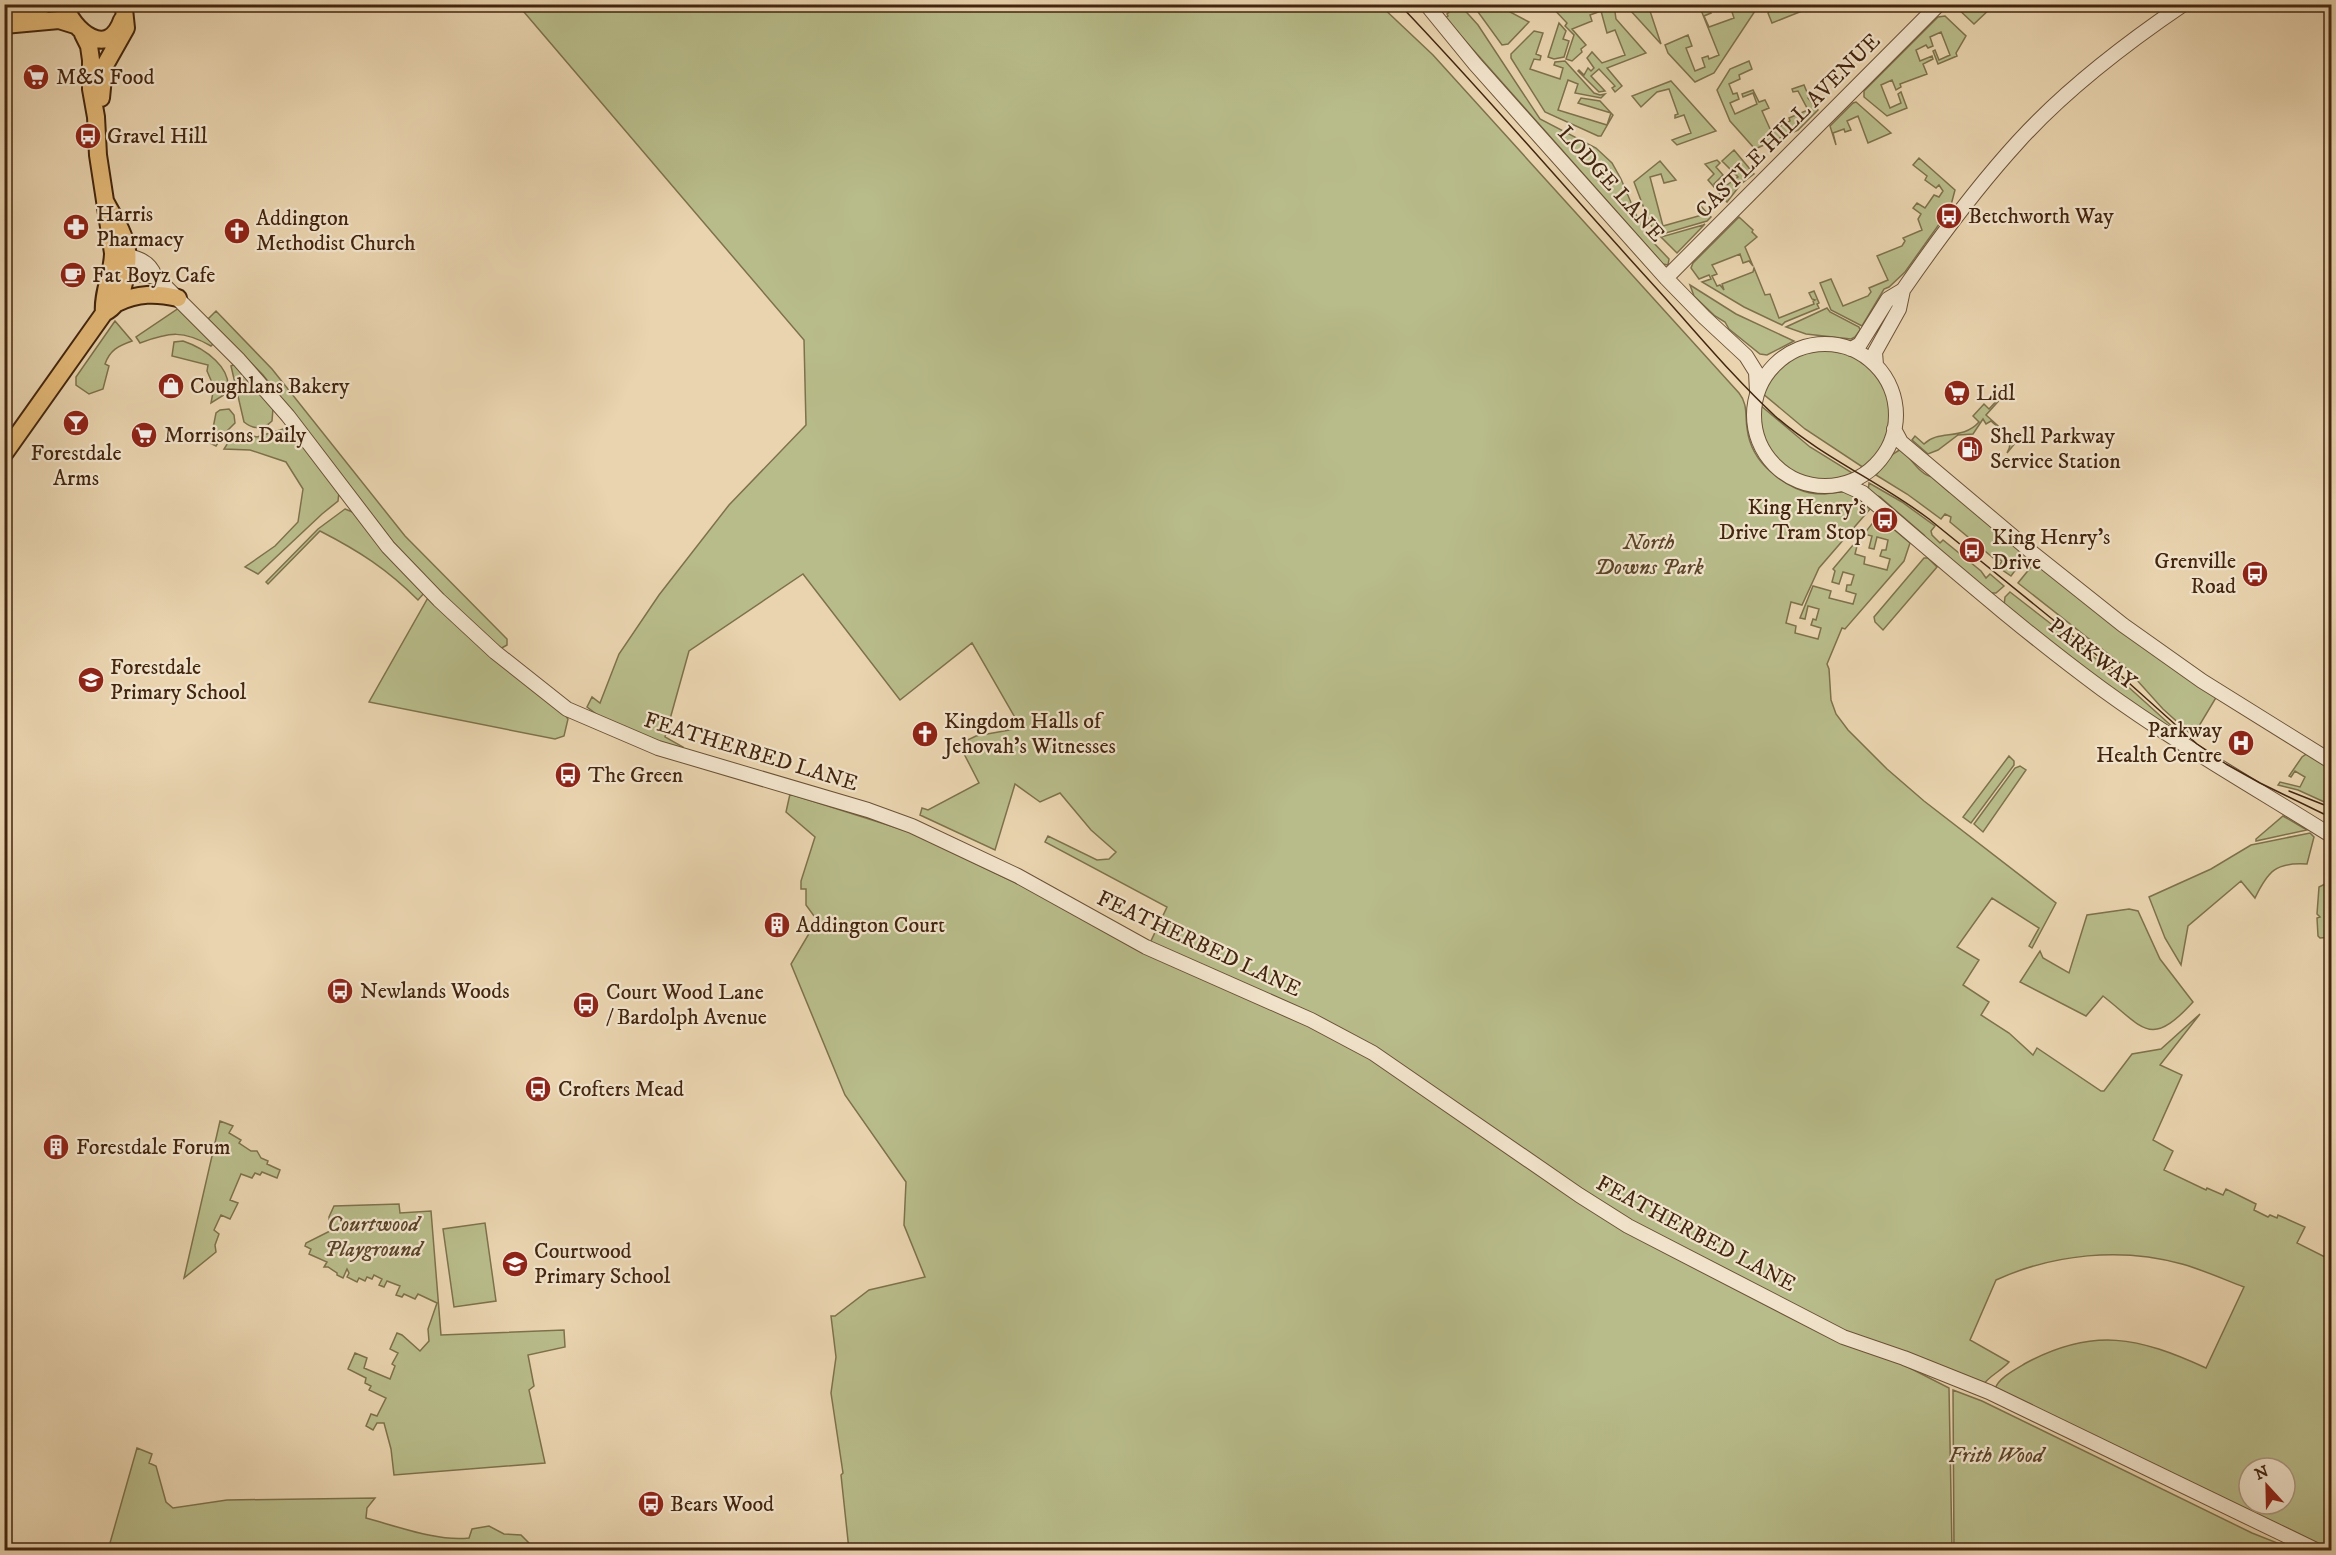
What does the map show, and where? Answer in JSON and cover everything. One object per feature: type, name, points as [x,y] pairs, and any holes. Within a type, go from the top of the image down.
[{"type":"main road","points":[[4,12],[38,8],[47,4]]},
{"type":"main road","points":[[4,454],[111,308],[125,239],[105,201],[98,154],[96,117],[92,101],[90,50],[64,4]]},
{"type":"main road","points":[[4,25],[59,20],[96,39],[112,35],[120,25],[123,7]]},
{"type":"main road","points":[[96,117],[100,106],[104,67],[126,28],[123,7]]},
{"type":"main road","points":[[111,308],[143,294],[178,298]]},
{"type":"street","name":"LODGE LANE","points":[[1426,4],[1666,278],[1704,317],[1739,348],[1756,372],[1757,392]]},
{"type":"street","name":"CASTLE HILL AVENUE","points":[[1666,278],[1940,4]]},
{"type":"street","points":[[1851,349],[1860,344],[1888,299],[1903,290],[1971,197],[2028,131],[2109,60],[2184,4]]},
{"type":"street","name":"FEATHERBED LANE","points":[[121,261],[144,262],[152,268],[155,276],[239,360],[288,416],[388,547],[487,645],[567,709],[668,752],[868,810],[912,826],[1018,876],[1146,947],[1311,1020],[1373,1053],[1579,1195],[1638,1231],[1843,1337],[1989,1392],[2316,1551]]},
{"type":"street","points":[[1876,366],[1875,352],[1899,309],[1903,290]]},
{"type":"street","points":[[1832,344],[1851,349],[1876,366],[1886,380],[1892,396],[1894,429],[1887,448],[1876,464],[1862,476],[1826,486],[1805,483],[1792,478],[1775,465],[1762,448],[1756,431],[1757,392],[1764,378],[1777,362],[1793,351],[1811,345],[1832,344]]},
{"type":"street","points":[[1739,348],[1758,359],[1777,362]]},
{"type":"street","name":"PARKWAY","points":[[1894,429],[1901,442],[2102,609],[2202,681],[2331,762]]},
{"type":"street","name":"PARKWAY","points":[[1843,483],[1863,493],[1999,608],[2104,690],[2205,759],[2331,836]]},
{"type":"green space","name":"North Downs Park","points":[[518,5],[1380,5],[1433,55],[1739,393],[1745,405],[1750,440],[1758,458],[1766,468],[1796,488],[1818,494],[1849,493],[1870,509],[1819,568],[1802,605],[1791,602],[1786,623],[1796,626],[1795,633],[1818,639],[1821,628],[1811,625],[1813,619],[1816,620],[1819,609],[1808,606],[1805,619],[1800,618],[1813,586],[1831,591],[1829,598],[1853,604],[1856,594],[1846,591],[1854,575],[1843,572],[1839,584],[1832,582],[1835,571],[1833,569],[1853,545],[1857,546],[1855,554],[1865,557],[1864,564],[1887,570],[1890,559],[1880,556],[1882,550],[1886,550],[1888,540],[1877,537],[1874,549],[1869,548],[1872,536],[1864,534],[1878,516],[1910,543],[1904,561],[1845,629],[1842,628],[1827,664],[1831,700],[1836,714],[1848,730],[1887,769],[1924,801],[2056,903],[2032,948],[2029,946],[2039,928],[1992,898],[1957,947],[1979,960],[1963,985],[1989,1002],[1981,1015],[2009,1033],[2033,1055],[2037,1048],[2104,1091],[2132,1054],[2161,1049],[2200,1014],[2160,1065],[2182,1075],[2153,1140],[2173,1151],[2164,1170],[2206,1190],[2207,1188],[2223,1195],[2226,1189],[2256,1204],[2254,1210],[2268,1217],[2270,1215],[2277,1218],[2278,1215],[2305,1227],[2297,1243],[2331,1260],[2331,1550],[2322,1550],[2253,1516],[2297,1516],[2297,1456],[2237,1456],[2237,1508],[1995,1389],[2003,1378],[2026,1363],[2073,1344],[2095,1341],[2116,1340],[2137,1343],[2182,1357],[2206,1368],[2244,1287],[2182,1264],[2135,1256],[2111,1255],[2064,1259],[2018,1271],[1996,1280],[1970,1340],[2009,1362],[1983,1385],[1843,1333],[1628,1221],[1421,1080],[1150,943],[1167,907],[1045,842],[1048,836],[1097,860],[1109,859],[1116,852],[1091,830],[1060,793],[1040,802],[1015,784],[995,850],[920,815],[922,808],[928,810],[979,783],[959,744],[976,736],[1021,728],[972,643],[900,700],[803,574],[689,651],[665,737],[683,747],[681,752],[599,716],[587,707],[592,697],[600,703],[619,654],[659,595],[729,505],[806,425],[804,340]]},
{"type":"green space","points":[[1457,5],[1460,5],[1478,25],[1540,119],[1596,148],[1612,163],[1638,219],[1651,240],[1669,259],[1668,265],[1663,264],[1445,18]]},
{"type":"green space","points":[[1473,5],[1497,5],[1529,22],[1508,44],[1502,45]]},
{"type":"green space","points":[[1550,5],[1571,5],[1577,9],[1614,5],[1616,19],[1646,53],[1607,68],[1622,86],[1615,92],[1612,88],[1615,86],[1599,69],[1591,76],[1605,91],[1599,92],[1578,71],[1584,75],[1588,68],[1591,71],[1594,68],[1587,58],[1592,52],[1602,63],[1625,55],[1615,30],[1607,33],[1601,11],[1590,15],[1592,21],[1572,29],[1586,45],[1572,61],[1566,59],[1574,35],[1565,26],[1567,23]]},
{"type":"green space","points":[[1631,5],[1648,5],[1661,44],[1630,10]]},
{"type":"green space","points":[[1699,5],[1707,5],[1711,13],[1704,16],[1709,27],[1734,18],[1731,9],[1759,5],[1714,73],[1695,82],[1668,53],[1665,45],[1688,35],[1692,46],[1686,48],[1695,71],[1705,67],[1702,58],[1708,56],[1709,59],[1719,55]]},
{"type":"green space","points":[[1773,5],[1800,5],[1802,11],[1772,23],[1768,13]]},
{"type":"green space","points":[[1954,5],[1994,5],[1974,24]]},
{"type":"green space","points":[[1945,16],[1966,36],[1956,53],[1957,56],[1938,64],[1933,51],[1935,50],[1939,60],[1950,55],[1941,32],[1930,37],[1933,46],[1928,48],[1926,45],[1916,50],[1920,61],[1932,56],[1933,59],[1923,64],[1927,74],[1900,84],[1901,87],[1896,90],[1892,80],[1881,85],[1890,108],[1901,103],[1898,94],[1901,92],[1907,108],[1887,116],[1864,97],[1864,91],[1938,17]]},
{"type":"green space","points":[[1559,23],[1566,31],[1563,39],[1569,41],[1564,57],[1554,59],[1548,57]]},
{"type":"green space","points":[[1534,31],[1543,33],[1536,54],[1541,56],[1540,60],[1534,59],[1530,69],[1560,79],[1563,68],[1554,65],[1555,62],[1565,61],[1594,93],[1605,94],[1601,98],[1575,93],[1578,84],[1568,80],[1558,110],[1607,125],[1611,113],[1578,103],[1581,98],[1600,101],[1613,115],[1601,136],[1545,112],[1511,58],[1511,54]]},
{"type":"green space","points":[[1749,61],[1752,69],[1739,75],[1740,79],[1729,84],[1733,94],[1737,93],[1739,99],[1730,103],[1735,114],[1757,104],[1753,93],[1743,97],[1742,94],[1753,90],[1759,102],[1765,100],[1769,108],[1762,111],[1771,131],[1790,121],[1789,118],[1808,110],[1798,91],[1793,92],[1792,89],[1804,85],[1808,98],[1818,110],[1798,130],[1755,149],[1730,121],[1717,90],[1730,69]]},
{"type":"green space","points":[[1671,81],[1716,131],[1677,145],[1672,140],[1691,133],[1684,115],[1675,118],[1678,114],[1669,89],[1657,92],[1641,107],[1632,96]]},
{"type":"green space","points":[[1856,102],[1891,133],[1868,143],[1858,116],[1847,121],[1851,130],[1845,132],[1844,129],[1833,133],[1836,145],[1830,126]]},
{"type":"green space","points":[[1734,150],[1754,174],[1741,184],[1727,202],[1708,180],[1714,174],[1705,164],[1717,160],[1720,163],[1716,167],[1723,175],[1714,184],[1720,190],[1738,177],[1722,161]]},
{"type":"green space","points":[[1919,158],[1955,190],[1950,209],[1905,272],[1884,289],[1862,326],[1831,310],[1820,283],[1831,279],[1843,306],[1868,296],[1871,292],[1869,288],[1888,280],[1877,256],[1902,246],[1905,241],[1903,238],[1922,230],[1918,219],[1921,214],[1913,208],[1917,203],[1925,208],[1934,195],[1939,197],[1943,191],[1939,185],[1936,188],[1925,180],[1927,176],[1913,165]]},
{"type":"green space","points":[[1660,161],[1676,180],[1664,183],[1661,174],[1650,177],[1663,226],[1702,215],[1699,204],[1711,217],[1707,221],[1659,235],[1650,224],[1634,182]]},
{"type":"green space","points":[[1739,217],[1757,237],[1745,247],[1753,266],[1749,261],[1743,263],[1740,254],[1712,265],[1717,274],[1712,276],[1717,286],[1720,285],[1724,290],[1722,284],[1753,272],[1754,268],[1765,295],[1770,294],[1779,318],[1814,304],[1815,300],[1809,293],[1814,291],[1819,308],[1782,325],[1744,307],[1702,282],[1711,279],[1709,275],[1699,279],[1691,268],[1693,263]]},
{"type":"green space","points":[[1705,224],[1677,253],[1661,237],[1703,225]]},
{"type":"green space","points":[[1690,285],[1736,314],[1794,341],[1767,355],[1760,354],[1694,296]]},
{"type":"green space","points":[[179,308],[214,343],[211,346],[192,337],[176,334],[140,343],[136,337]]},
{"type":"green space","points":[[1827,308],[1830,312],[1859,327],[1860,330],[1855,337],[1851,339],[1806,334],[1786,327]]},
{"type":"green space","points":[[216,311],[272,369],[405,536],[507,639],[507,645],[500,649],[467,620],[394,543],[263,375],[208,319]]},
{"type":"green space","points":[[115,321],[132,341],[109,355],[105,364],[109,366],[103,389],[89,394],[76,385],[76,377]]},
{"type":"green space","points":[[183,341],[208,354],[222,367],[228,384],[227,393],[211,403],[214,387],[207,371],[208,365],[172,356],[174,342]]},
{"type":"green space","points":[[1830,348],[1851,354],[1868,365],[1880,380],[1888,397],[1890,415],[1888,434],[1879,452],[1864,468],[1805,429],[1762,393],[1773,373],[1789,360],[1808,351]]},
{"type":"green space","points":[[235,364],[273,408],[272,421],[265,426],[255,428],[244,422],[231,366]]},
{"type":"green space","points":[[2004,395],[1986,415],[2016,442],[2007,453],[2010,442],[2006,434],[1991,421],[1986,424],[1983,419],[1973,434],[1958,435],[1938,450],[1928,454],[1912,440],[1915,436],[1924,444],[1937,437],[1972,428],[1979,422],[1973,416],[1984,404],[1989,409]]},
{"type":"green space","points":[[1760,405],[1810,447],[1854,474],[1835,479],[1817,480],[1801,476],[1786,468],[1774,457],[1765,442],[1760,425]]},
{"type":"green space","points":[[229,409],[234,415],[235,423],[216,446],[210,443],[216,413]]},
{"type":"green space","points":[[283,429],[294,435],[339,492],[338,501],[258,574],[245,567],[275,546],[298,522],[303,489],[286,462],[250,450],[224,449],[231,438],[238,433],[257,437]]},
{"type":"green space","points":[[1901,449],[1924,473],[1949,492],[1957,494],[2026,556],[2011,576],[1998,567],[2002,561],[1998,559],[1997,561],[1950,522],[1951,517],[1945,514],[1941,519],[1876,475],[1893,454]]},
{"type":"green space","points":[[1869,483],[1902,502],[1935,526],[1931,531],[1932,535],[1940,543],[1943,540],[1981,571],[1986,578],[1990,574],[2004,586],[1996,593],[1988,593],[1932,547],[1924,535],[1880,497],[1868,492]]},
{"type":"green space","points":[[345,509],[355,513],[425,592],[418,600],[372,561],[320,531],[268,584],[266,582],[318,529]]},
{"type":"green space","points":[[1924,558],[1928,558],[1937,567],[1883,630],[1875,622],[1874,617]]},
{"type":"green space","points":[[2038,565],[2217,696],[2193,736],[2163,709],[2126,668],[2018,583],[2031,567]]},
{"type":"green space","points":[[2010,592],[2104,665],[2186,739],[2155,722],[2004,606],[2005,597]]},
{"type":"green space","points":[[429,596],[498,661],[533,691],[562,711],[568,719],[564,736],[555,739],[369,702]]},
{"type":"green space","points":[[2308,753],[2331,767],[2331,805],[2298,790],[2278,785],[2280,782],[2300,787],[2305,777],[2295,771],[2291,777],[2289,776],[2302,757]]},
{"type":"green space","points":[[2009,756],[2014,761],[2014,765],[1971,823],[1963,817]]},
{"type":"green space","points":[[2020,766],[2026,770],[1983,832],[1974,824],[2015,768]]},
{"type":"green space","points":[[790,794],[910,832],[1307,1023],[1368,1056],[1557,1188],[1949,1388],[1952,1550],[849,1550],[841,1475],[843,1473],[831,1393],[836,1357],[831,1316],[835,1316],[869,1290],[925,1277],[904,1225],[906,1182],[845,1095],[791,964],[817,920],[806,905],[806,889],[801,889],[801,881],[815,837],[786,812]]},
{"type":"green space","points":[[2283,816],[2307,830],[2256,841],[2256,839]]},
{"type":"green space","points":[[2310,833],[2314,837],[2307,864],[2288,865],[2274,870],[2264,881],[2255,898],[2241,881],[2188,926],[2181,965],[2165,938],[2149,897],[2211,869],[2251,845]]},
{"type":"green space","points":[[2331,881],[2331,918],[2325,920],[2326,931],[2331,930],[2331,937],[2320,938],[2317,918],[2320,917],[2317,914],[2319,887]]},
{"type":"green space","points":[[2129,909],[2138,911],[2160,959],[2193,1002],[2167,1025],[2147,1029],[2128,1017],[2103,996],[2086,1016],[2020,982],[2040,951],[2043,958],[2069,973],[2087,915]]},
{"type":"green space","points":[[220,1121],[233,1126],[229,1133],[241,1140],[239,1143],[251,1151],[257,1151],[261,1158],[268,1161],[267,1164],[280,1170],[277,1178],[262,1172],[260,1175],[255,1173],[252,1178],[241,1174],[230,1200],[238,1203],[230,1219],[221,1215],[214,1230],[219,1234],[215,1245],[216,1252],[184,1278]]},
{"type":"green space","name":"Courtwood Playground","points":[[399,1204],[400,1213],[431,1211],[441,1335],[564,1330],[565,1347],[528,1355],[534,1386],[529,1390],[545,1463],[394,1475],[391,1449],[384,1423],[377,1423],[373,1430],[366,1426],[371,1414],[377,1416],[386,1398],[369,1390],[371,1386],[365,1383],[366,1378],[348,1369],[355,1353],[367,1358],[364,1368],[390,1379],[395,1366],[392,1364],[398,1353],[390,1349],[397,1333],[420,1351],[429,1341],[428,1329],[437,1303],[418,1294],[415,1299],[404,1294],[402,1297],[396,1295],[400,1286],[387,1281],[384,1287],[379,1285],[382,1279],[374,1275],[372,1279],[367,1277],[365,1281],[359,1278],[357,1282],[347,1277],[349,1273],[347,1269],[343,1278],[328,1267],[324,1267],[327,1262],[309,1254],[311,1249],[305,1246],[306,1243],[330,1231],[329,1217],[334,1206]]},
{"type":"green space","points":[[485,1223],[496,1301],[454,1307],[443,1229]]},
{"type":"green space","name":"Frith Wood","points":[[1953,1390],[1982,1401],[2252,1533],[2295,1550],[1954,1550]]},
{"type":"green space","points":[[137,1448],[152,1454],[149,1463],[156,1466],[166,1502],[173,1508],[227,1500],[375,1498],[367,1508],[366,1518],[431,1536],[469,1538],[472,1529],[489,1526],[504,1534],[521,1535],[534,1548],[640,1544],[649,1550],[108,1550]]},
{"type":"tram line","points":[[1399,4],[1730,370],[1775,416],[1831,457],[1929,519],[2110,666],[2197,744],[2260,783],[2332,818]]},
{"type":"tram line","points":[[2289,791],[2332,808]]},
{"type":"place","name":"M&S Food","points":[[36,77]]},
{"type":"place","name":"Gravel Hill","points":[[88,136]]},
{"type":"place","name":"Betchworth Way","points":[[1949,216]]},
{"type":"place","name":"Harris Pharmacy","points":[[76,227]]},
{"type":"place","name":"Addington Methodist Church","points":[[237,231]]},
{"type":"place","name":"Fat Boyz Cafe","points":[[73,275]]},
{"type":"place","name":"Coughlans Bakery","points":[[171,386]]},
{"type":"place","name":"Lidl","points":[[1957,393]]},
{"type":"place","name":"Forestdale Arms","points":[[76,423]]},
{"type":"place","name":"Morrisons Daily","points":[[144,435]]},
{"type":"place","name":"Shell Parkway Service Station","points":[[1970,449]]},
{"type":"place","name":"King Henry's Drive Tram Stop","points":[[1885,520]]},
{"type":"place","name":"King Henry's Drive","points":[[1972,550]]},
{"type":"place","name":"Grenville Road","points":[[2255,574]]},
{"type":"place","name":"Forestdale Primary School","points":[[91,680]]},
{"type":"place","name":"Kingdom Halls of Jehovah's Witnesses","points":[[925,734]]},
{"type":"place","name":"Parkway Health Centre","points":[[2241,743]]},
{"type":"place","name":"The Green","points":[[568,775]]},
{"type":"place","name":"Addington Court","points":[[777,925]]},
{"type":"place","name":"Newlands Woods","points":[[340,991]]},
{"type":"place","name":"Court Wood Lane / Bardolph Avenue","points":[[586,1005]]},
{"type":"place","name":"Crofters Mead","points":[[538,1089]]},
{"type":"place","name":"Forestdale Forum","points":[[56,1147]]},
{"type":"place","name":"Courtwood Primary School","points":[[515,1264]]},
{"type":"place","name":"Bears Wood","points":[[651,1504]]}]
